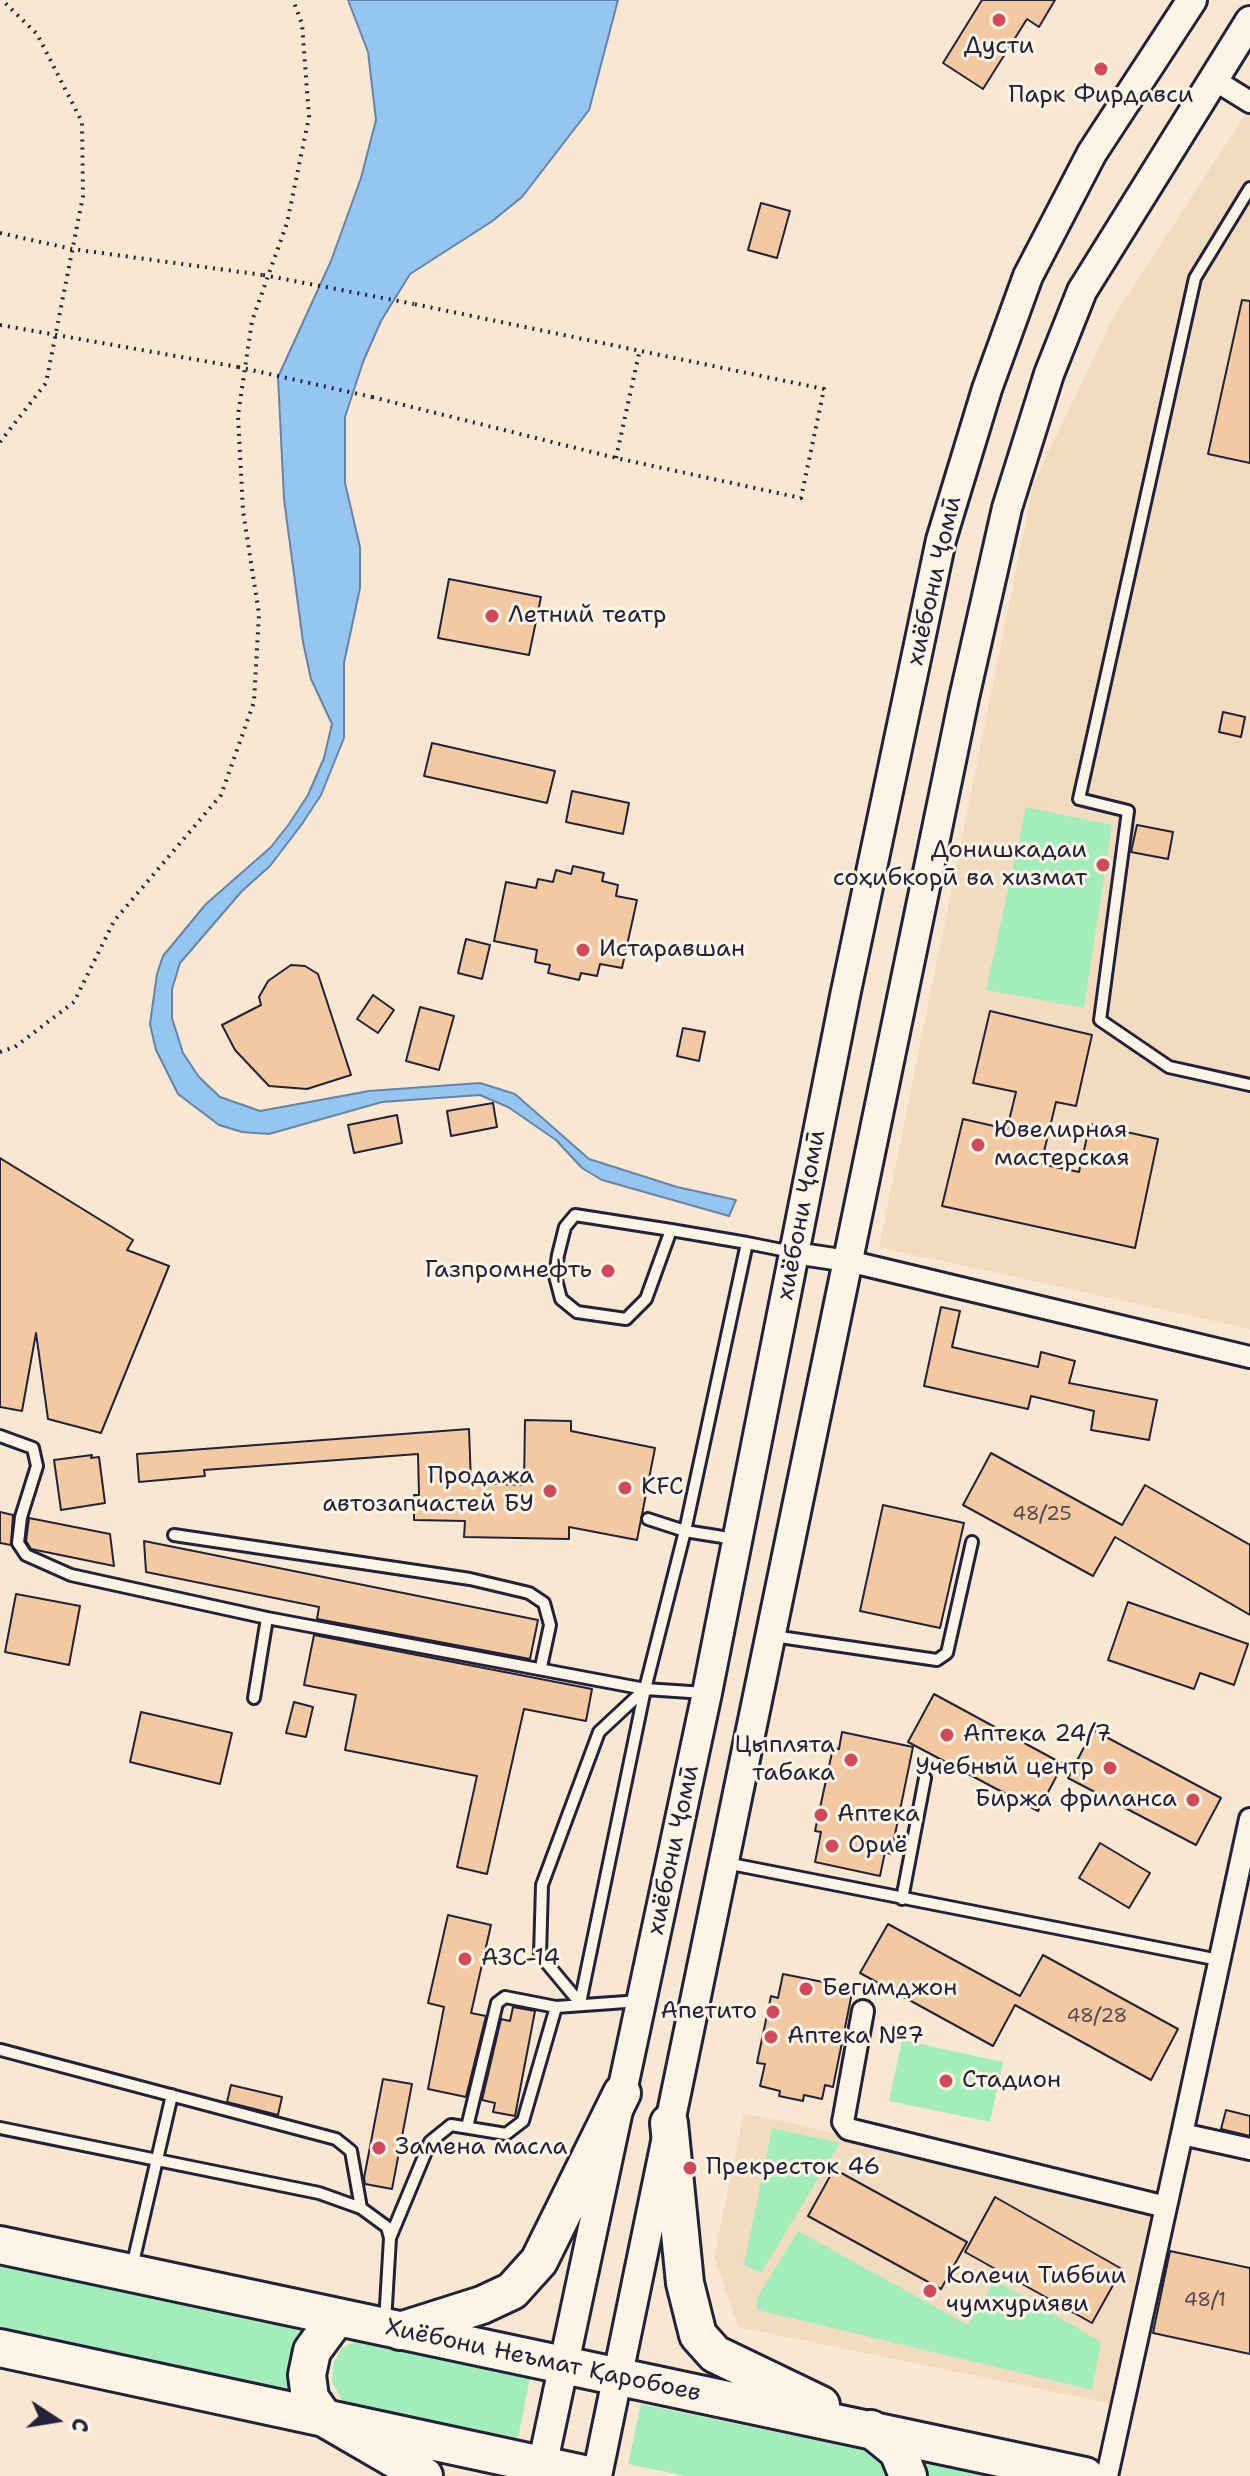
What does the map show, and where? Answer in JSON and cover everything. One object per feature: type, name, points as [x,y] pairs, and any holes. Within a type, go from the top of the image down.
[{"type":"highway","points":[[392,2330],[482,2305],[512,2291],[539,2261],[622,2093]]},
{"type":"highway","points":[[669,2123],[685,2283],[698,2335],[715,2354],[875,2431],[898,2451],[908,2476]]},
{"type":"highway","name":"Хиёбони Неъмат Қаробоев","points":[[0,2245],[1085,2476]]},
{"type":"highway","points":[[337,2317],[321,2335],[309,2363],[310,2398],[324,2418],[424,2476]]},
{"type":"highway","points":[[0,2348],[324,2418],[541,2470],[595,2476]]},
{"type":"main road","name":"хиёбони Ҷомӣ","points":[[541,2470],[707,1693],[941,540],[987,389],[1028,276],[1056,216],[1092,153],[1192,0]]},
{"type":"main road","points":[[595,2476],[964,698],[1022,455],[1082,291],[1250,21]]},
{"type":"street","points":[[1221,84],[1250,102]]},
{"type":"street","points":[[794,1253],[848,1261],[1250,1357]]},
{"type":"street","points":[[1107,2476],[1250,1819]]},
{"type":"street","points":[[863,2011],[843,2122],[848,2129],[1166,2207]]},
{"type":"street","points":[[1182,2134],[1250,2149]]},
{"type":"lane","points":[[1250,188],[1195,278],[1079,799],[1128,811],[1100,1020],[1169,1067],[1250,1085]]},
{"type":"lane","points":[[671,1230],[646,1299],[626,1319],[577,1312],[561,1299],[555,1276],[558,1255],[565,1227],[575,1215],[671,1230],[747,1243],[794,1253]]},
{"type":"lane","points":[[580,2003],[645,1689],[685,1531],[747,1243]]},
{"type":"lane","points":[[0,1436],[33,1448],[37,1466],[18,1543],[26,1555],[71,1575],[267,1618],[541,1667],[645,1689],[707,1693]]},
{"type":"lane","points":[[648,1519],[685,1531],[738,1539]]},
{"type":"lane","points":[[174,1535],[470,1579],[529,1593],[544,1603],[550,1625],[541,1667]]},
{"type":"lane","points":[[771,1635],[937,1660],[947,1653],[972,1542]]},
{"type":"lane","points":[[254,1698],[267,1618]]},
{"type":"lane","points":[[580,2003],[540,1955],[542,1885],[599,1732],[645,1689]]},
{"type":"lane","points":[[902,1899],[925,1778]]},
{"type":"lane","points":[[724,1863],[1219,1960]]},
{"type":"lane","points":[[467,2127],[497,2003],[505,1997],[556,2007],[642,2001]]},
{"type":"lane","points":[[390,2238],[430,2142],[451,2125],[506,2134],[523,2121],[556,2007]]},
{"type":"lane","points":[[1,2050],[336,2139],[351,2151],[361,2208]]},
{"type":"lane","points":[[130,2273],[172,2095]]},
{"type":"lane","points":[[0,2128],[319,2193],[361,2208],[387,2227],[390,2238],[392,2330]]},
{"type":"path","points":[[0,442],[46,383],[83,196],[82,122],[37,34],[2,0]]},
{"type":"path","points":[[0,1052],[15,1047],[74,1002],[114,921],[221,795],[254,702],[259,614],[243,511],[238,415],[252,321],[287,223],[309,117],[302,24],[293,0]]},
{"type":"path","points":[[0,233],[72,249],[263,275],[640,349],[824,389],[801,498],[616,458],[238,367],[0,325]]},
{"type":"path","points":[[616,458],[640,349]]},
{"type":"shaded area","name":"Донишкадаи соҳибкорӣ ва хизмат","points":[[1247,112],[1250,113],[1250,1329],[879,1247],[1034,482],[1114,316]]},
{"type":"shaded area","name":"Колечи Тиббии чумхурияви","points":[[744,2114],[1152,2213],[1109,2403],[738,2327],[714,2256]]},
{"type":"green space","points":[[1026,807],[1112,825],[1084,1008],[986,990]]},
{"type":"green space","name":"Стадион","points":[[902,2040],[1003,2062],[990,2122],[889,2101]]},
{"type":"green space","points":[[772,2128],[840,2143],[761,2273],[744,2265]]},
{"type":"green space","points":[[798,2231],[968,2325],[995,2280],[1101,2342],[1092,2390],[757,2310],[757,2298]]},
{"type":"green space","points":[[0,2261],[306,2327],[295,2349],[294,2391],[0,2329]]},
{"type":"green space","points":[[359,2340],[530,2378],[518,2438],[343,2402],[332,2382],[333,2364],[342,2348]]},
{"type":"green space","points":[[641,2404],[881,2454],[888,2476],[685,2476],[628,2464]]},
{"type":"green space","points":[[926,2463],[984,2476],[928,2476]]},
{"type":"water","points":[[348,0],[618,0],[589,110],[522,197],[491,222],[410,274],[381,321],[363,362],[345,417],[345,483],[360,547],[360,588],[344,663],[344,738],[321,795],[302,824],[270,866],[242,891],[180,963],[172,989],[172,1018],[183,1053],[199,1077],[220,1097],[260,1111],[369,1091],[480,1083],[515,1094],[589,1159],[677,1187],[736,1200],[729,1216],[602,1180],[582,1168],[556,1140],[508,1107],[480,1095],[382,1102],[269,1134],[242,1132],[219,1125],[178,1094],[156,1050],[150,1024],[157,974],[163,956],[206,904],[271,847],[289,824],[308,795],[324,758],[332,724],[311,679],[303,642],[284,499],[278,377],[331,261],[361,178],[376,120],[368,52]]},
{"type":"building","points":[[982,0],[1055,0],[1039,27],[1027,19],[983,89],[943,63]]},
{"type":"building","points":[[761,203],[790,211],[777,258],[748,250]]},
{"type":"building","points":[[1242,300],[1250,301],[1250,463],[1208,454]]},
{"type":"building","points":[[449,579],[541,597],[529,655],[438,638]]},
{"type":"building","points":[[1223,712],[1245,717],[1241,737],[1219,732]]},
{"type":"building","points":[[432,743],[555,771],[547,803],[424,776]]},
{"type":"building","points":[[572,791],[629,803],[623,834],[566,822]]},
{"type":"building","points":[[1137,825],[1173,832],[1168,859],[1131,852]]},
{"type":"building","points":[[573,866],[604,873],[602,881],[618,885],[616,896],[637,900],[622,968],[600,964],[597,976],[581,973],[579,980],[548,973],[550,965],[535,962],[537,950],[494,941],[506,882],[536,888],[538,879],[553,882],[556,870],[571,874]]},
{"type":"building","points":[[466,939],[490,945],[482,979],[458,973]]},
{"type":"building","points":[[291,965],[305,966],[318,974],[351,1075],[307,1089],[269,1086],[235,1050],[222,1025],[261,1005],[259,997],[268,981]]},
{"type":"building","points":[[373,995],[394,1010],[378,1033],[357,1019]]},
{"type":"building","points":[[420,1007],[454,1016],[439,1070],[406,1061]]},
{"type":"building","points":[[990,1011],[1092,1035],[1076,1106],[1056,1102],[1041,1164],[1079,1172],[1090,1124],[1158,1139],[1135,1248],[942,1206],[963,1119],[1007,1129],[1016,1092],[973,1083]]},
{"type":"building","points":[[683,1028],[705,1032],[699,1061],[677,1056]]},
{"type":"building","points":[[493,1103],[497,1127],[451,1136],[447,1111]]},
{"type":"building","points":[[397,1115],[402,1143],[354,1153],[348,1125]]},
{"type":"building","points":[[0,1158],[133,1240],[127,1250],[169,1266],[101,1433],[48,1419],[36,1333],[22,1411],[0,1407]]},
{"type":"building","points":[[941,1307],[960,1311],[952,1347],[1038,1367],[1041,1352],[1075,1361],[1069,1383],[1157,1400],[1149,1440],[1091,1430],[1094,1411],[1031,1396],[1028,1409],[924,1386]]},
{"type":"building","points":[[525,1420],[571,1421],[571,1431],[655,1448],[637,1540],[569,1527],[569,1539],[464,1537],[465,1521],[414,1520],[414,1495],[419,1495],[418,1454],[204,1470],[205,1476],[139,1482],[137,1454],[469,1429],[471,1483],[524,1485]]},
{"type":"building","points":[[991,1453],[1122,1525],[1145,1485],[1250,1545],[1250,1615],[1115,1537],[1093,1576],[963,1505]]},
{"type":"building","points":[[92,1455],[91,1458],[99,1457],[105,1503],[61,1510],[54,1460]]},
{"type":"building","points":[[883,1505],[964,1523],[940,1628],[860,1611]]},
{"type":"building","points":[[0,1512],[13,1515],[11,1545],[0,1543]]},
{"type":"building","points":[[29,1518],[110,1534],[114,1566],[31,1549],[26,1541]]},
{"type":"building","points":[[144,1541],[538,1620],[530,1659],[317,1619],[319,1607],[146,1572]]},
{"type":"building","points":[[16,1594],[80,1606],[69,1665],[5,1652]]},
{"type":"building","points":[[1128,1602],[1248,1644],[1234,1685],[1200,1673],[1194,1689],[1108,1660]]},
{"type":"building","points":[[314,1635],[592,1689],[586,1721],[524,1709],[487,1874],[457,1867],[477,1776],[345,1750],[356,1695],[304,1685]]},
{"type":"building","points":[[934,1694],[1063,1764],[1038,1811],[908,1742]]},
{"type":"building","points":[[294,1702],[313,1707],[306,1737],[286,1733]]},
{"type":"building","points":[[141,1712],[232,1733],[220,1784],[130,1762]]},
{"type":"building","points":[[1093,1730],[1221,1798],[1196,1845],[1068,1778]]},
{"type":"building","points":[[842,1732],[913,1747],[891,1854],[885,1852],[880,1876],[815,1862],[821,1832],[815,1831],[833,1748],[839,1749]]},
{"type":"building","points":[[1100,1843],[1150,1873],[1129,1908],[1079,1878]]},
{"type":"building","points":[[448,1915],[491,1925],[471,2013],[486,2016],[466,2097],[428,2089],[444,2007],[428,2003]]},
{"type":"building","points":[[888,1924],[1020,1996],[1043,1955],[1178,2029],[1151,2080],[1015,2005],[993,2046],[860,1973]]},
{"type":"building","points":[[783,1974],[853,1988],[833,2087],[825,2085],[822,2099],[804,2095],[803,2101],[779,2096],[780,2091],[760,2086],[765,2064],[757,2063],[771,1996],[778,1998]]},
{"type":"building","points":[[513,2007],[535,2011],[515,2116],[493,2112],[495,2103],[482,2100],[501,2019],[510,2021]]},
{"type":"building","points":[[383,2079],[412,2084],[392,2189],[365,2184],[364,2178]]},
{"type":"building","points":[[231,2085],[282,2097],[278,2115],[227,2102]]},
{"type":"building","points":[[1226,2110],[1250,2116],[1250,2136],[1221,2129]]},
{"type":"building","points":[[834,2169],[967,2242],[941,2289],[808,2216]]},
{"type":"building","points":[[995,2197],[1122,2269],[1092,2323],[965,2252]]},
{"type":"building","points":[[1170,2251],[1250,2268],[1250,2354],[1153,2333]]},
{"type":"place","name":"Дусти","points":[[999,20]]},
{"type":"place","name":"Парк Фирдавси","points":[[1101,69]]},
{"type":"place","name":"Летний театр","points":[[492,616]]},
{"type":"place","name":"Донишкадаи соҳибкорӣ ва хизмат","points":[[1103,865]]},
{"type":"place","name":"Истаравшан","points":[[583,950]]},
{"type":"place","name":"Ювелирная мастерская","points":[[978,1145]]},
{"type":"place","name":"Газпромнефть","points":[[608,1271]]},
{"type":"place","name":"KFC","points":[[625,1488]]},
{"type":"place","name":"Продажа автозапчастей БУ","points":[[550,1491]]},
{"type":"place","name":"Аптека 24/7","points":[[947,1735]]},
{"type":"place","name":"Цыплята табака","points":[[851,1760]]},
{"type":"place","name":"Учебный центр","points":[[1110,1768]]},
{"type":"place","name":"Биржа фриланса","points":[[1193,1800]]},
{"type":"place","name":"Аптека","points":[[821,1815]]},
{"type":"place","name":"Ориё","points":[[832,1846]]},
{"type":"place","name":"АЗС-14","points":[[465,1959]]},
{"type":"place","name":"Бегимджон","points":[[806,1989]]},
{"type":"place","name":"Апетито","points":[[773,2012]]},
{"type":"place","name":"Аптека №7","points":[[771,2037]]},
{"type":"place","name":"Стадион","points":[[946,2081]]},
{"type":"place","name":"Замена масла","points":[[379,2148]]},
{"type":"place","name":"Прекресток 46","points":[[690,2168]]},
{"type":"place","name":"Колечи Тиббии чумхурияви","points":[[930,2291]]}]
